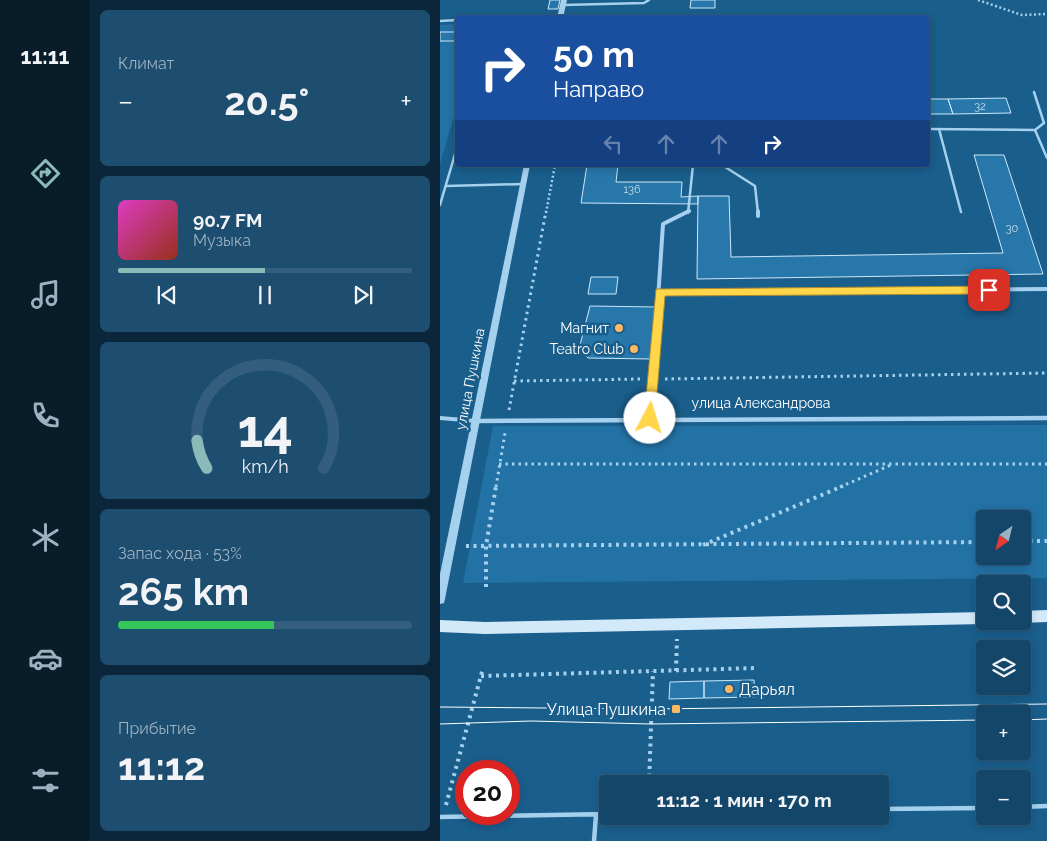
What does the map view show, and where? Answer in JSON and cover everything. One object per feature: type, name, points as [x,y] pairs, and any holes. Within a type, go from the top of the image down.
[{"type":"main road","points":[[1031,617],[1047,616]]},
{"type":"main road","points":[[440,626],[484,628],[976,618]]},
{"type":"street","name":"улица Пушкина","points":[[440,599],[527,167]]},
{"type":"street","name":"улица Александрова","points":[[476,421],[650,418],[1047,418]]},
{"type":"lane","points":[[564,3],[644,3],[650,0]]},
{"type":"lane","points":[[440,21],[455,20]]},
{"type":"lane","points":[[930,129],[1035,130],[1044,123],[1034,92]]},
{"type":"lane","points":[[940,129],[961,212]]},
{"type":"lane","points":[[1035,130],[1047,158]]},
{"type":"lane","points":[[440,205],[455,154]]},
{"type":"lane","points":[[650,418],[660,292],[663,224],[689,212],[693,167]]},
{"type":"lane","points":[[725,167],[755,186],[758,216]]},
{"type":"lane","points":[[446,186],[523,184]]},
{"type":"lane","points":[[660,292],[1047,289]]},
{"type":"lane","points":[[440,418],[476,421]]},
{"type":"lane","points":[[1031,807],[1047,806]]},
{"type":"lane","points":[[889,810],[976,808]]},
{"type":"lane","points":[[441,817],[596,814],[594,841]]},
{"type":"path","points":[[978,0],[1022,15],[1047,14]]},
{"type":"path","points":[[486,586],[486,546],[514,382],[555,167]]},
{"type":"path","points":[[514,382],[1047,373]]},
{"type":"path","points":[[500,464],[1047,464]]},
{"type":"path","points":[[702,546],[894,464]]},
{"type":"path","points":[[1031,541],[1047,541]]},
{"type":"path","points":[[464,546],[702,546],[976,542]]},
{"type":"path","points":[[676,670],[677,624]]},
{"type":"path","points":[[441,817],[483,668]]},
{"type":"path","points":[[481,676],[757,668]]},
{"type":"path","points":[[649,775],[653,671]]},
{"type":"shaded area","points":[[455,24],[455,113],[440,164],[440,25]]},
{"type":"shaded area","points":[[1047,425],[1047,578],[1031,578],[1031,575],[976,575],[976,579],[463,583],[493,426]]},
{"type":"building","points":[[550,0],[560,0],[558,9],[548,9]]},
{"type":"building","points":[[691,0],[715,0],[715,8],[690,8]]},
{"type":"building","points":[[440,32],[455,32],[455,41],[440,41]]},
{"type":"building","points":[[1006,98],[1011,113],[953,114],[948,99]]},
{"type":"building","points":[[930,99],[948,99],[953,114],[930,114]]},
{"type":"building","points":[[974,155],[1004,155],[1043,274],[697,279],[698,196],[729,196],[731,257],[1003,253]]},
{"type":"building","points":[[587,167],[618,167],[616,182],[682,182],[681,197],[698,196],[698,204],[581,203]]},
{"type":"building","points":[[591,277],[618,277],[616,294],[588,294]]},
{"type":"building","name":"Магнит","points":[[590,306],[657,307],[651,359],[588,358],[579,349]]},
{"type":"building","name":"Дарьял","points":[[754,680],[755,697],[704,698],[704,681]]},
{"type":"building","points":[[704,681],[704,698],[669,699],[670,682]]},
{"type":"tram line","points":[[440,707],[651,709],[1047,704]]},
{"type":"tram line","points":[[1031,720],[1047,719]]},
{"type":"tram line","points":[[440,724],[531,721],[651,724],[976,720]]},
{"type":"place","name":"Магнит","points":[[619,328]]},
{"type":"place","name":"Teatro Club","points":[[634,349]]},
{"type":"place","name":"Дарьял","points":[[729,689]]},
{"type":"place","name":"Улица Пушкина","points":[[676,709]]},
{"type":"route","points":[[650,418],[660,292],[989,290]]}]
